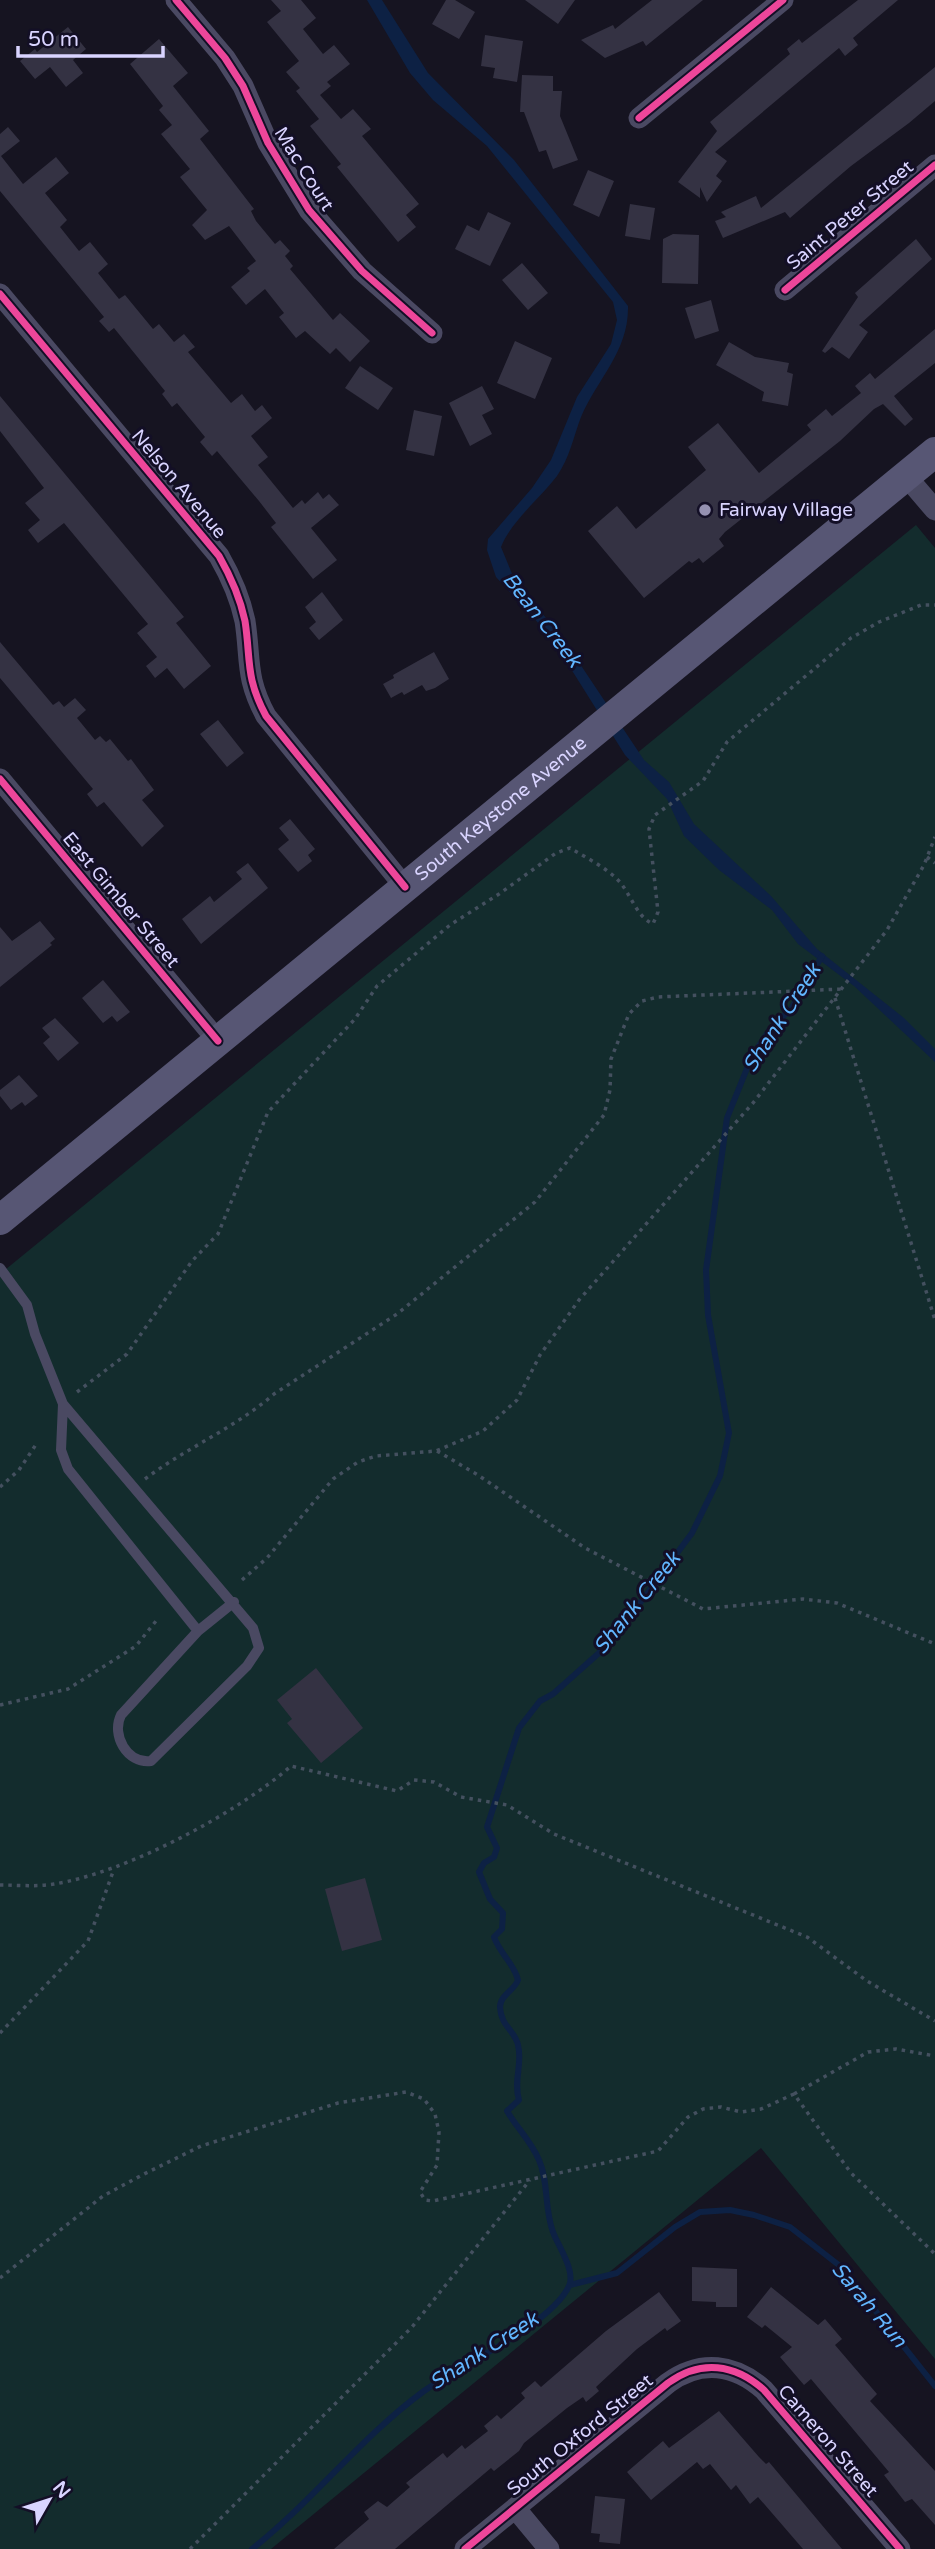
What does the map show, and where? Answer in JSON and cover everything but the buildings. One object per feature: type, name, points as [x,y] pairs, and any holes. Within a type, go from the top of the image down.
[{"type":"main road","name":"South Keystone Avenue","points":[[0,1220],[935,452]]},
{"type":"street","name":"Mac Court","points":[[176,0],[225,58],[243,86],[268,143],[309,210],[362,271],[432,333]]},
{"type":"street","points":[[639,118],[783,0]]},
{"type":"street","name":"Saint Peter Street","points":[[785,290],[935,165]]},
{"type":"street","name":"Nelson Avenue","points":[[0,294],[219,556],[235,586],[242,608],[247,664],[266,716],[405,887]]},
{"type":"street","points":[[906,476],[935,510]]},
{"type":"street","name":"East Gimber Street","points":[[0,779],[218,1041]]},
{"type":"street","name":"South Oxford Street","points":[[465,2549],[676,2377],[701,2368],[724,2368]]},
{"type":"street","name":"Cameron Street","points":[[724,2368],[746,2375],[764,2390],[900,2549]]},
{"type":"street","points":[[515,2508],[549,2549]]},
{"type":"lane","points":[[0,1268],[27,1305],[34,1334],[63,1404],[234,1602],[253,1628],[259,1648],[247,1666],[165,1749],[151,1761],[142,1762],[130,1754],[117,1737],[116,1725],[121,1715],[198,1631],[234,1602]]},
{"type":"lane","points":[[63,1404],[61,1450],[68,1469],[198,1631]]},
{"type":"path","points":[[77,1392],[127,1354],[191,1261],[218,1234],[268,1112],[355,1019],[377,986],[450,925],[556,853],[570,848],[615,877],[628,892],[642,919],[653,924],[658,912],[649,829],[655,815],[683,792],[703,781],[727,742],[851,638],[878,622],[921,605],[935,605]]},
{"type":"path","points":[[242,1580],[267,1558],[333,1479],[358,1462],[376,1456],[436,1451],[483,1431],[517,1400],[540,1355],[579,1300],[738,1120],[887,930],[935,837]]},
{"type":"path","points":[[927,857],[935,863]]},
{"type":"path","points":[[144,1480],[170,1460],[257,1409],[274,1394],[397,1314],[535,1202],[604,1115],[610,1090],[611,1059],[620,1032],[629,1014],[642,1002],[658,997],[793,989],[842,989]]},
{"type":"path","points":[[835,998],[935,1320]]},
{"type":"path","points":[[0,1487],[19,1470],[37,1443]]},
{"type":"path","points":[[436,1451],[478,1475],[586,1548],[703,1609],[803,1599],[837,1603],[935,1644]]},
{"type":"path","points":[[0,1705],[68,1689],[136,1646],[156,1620]]},
{"type":"path","points":[[0,1885],[52,1884],[115,1867],[260,1793],[291,1766],[397,1791],[414,1780],[434,1782],[461,1797],[508,1805],[554,1834],[807,1937],[867,1981],[935,2021]]},
{"type":"path","points":[[0,2033],[88,1941],[115,1867]]},
{"type":"path","points":[[0,2278],[103,2196],[201,2146],[338,2103],[406,2092],[424,2099],[435,2114],[439,2132],[437,2165],[420,2192],[425,2200],[433,2201],[658,2151],[688,2117],[702,2109],[751,2111],[794,2094],[868,2052],[896,2049],[935,2056]]},
{"type":"path","points":[[794,2094],[851,2174],[935,2254]]},
{"type":"path","points":[[190,2549],[419,2320],[531,2178]]},
{"type":"green space","points":[[916,525],[935,548],[935,2359],[761,2148],[271,2549],[0,2549],[0,1274]]},
{"type":"water","name":"Bean Creek","points":[[367,0],[382,0],[428,73],[514,160],[628,306],[627,322],[618,351],[581,417],[561,469],[511,529],[501,547],[515,581],[562,637],[644,760],[669,782],[694,824],[771,896],[817,949],[904,1018],[935,1049],[935,1062],[854,986],[798,944],[772,910],[719,870],[684,836],[667,799],[625,755],[551,637],[496,577],[487,550],[488,539],[532,488],[551,460],[577,397],[611,344],[617,320],[613,302],[487,146],[433,100],[410,73]]},
{"type":"waterway","name":"Shank Creek","points":[[252,2549],[296,2511],[401,2409],[439,2381],[524,2330],[559,2301],[569,2286],[570,2273],[550,2223],[539,2160],[507,2111],[519,2100],[519,2052],[500,2007],[502,1999],[518,1980],[494,1937],[502,1929],[503,1913],[490,1899],[479,1872],[484,1863],[494,1857],[497,1848],[487,1827],[519,1728],[540,1701],[553,1694],[599,1653],[613,1631],[631,1615],[692,1533],[720,1476],[729,1433],[708,1315],[706,1270],[727,1118],[752,1056],[771,1028],[791,1009],[822,956]]},
{"type":"waterway","name":"Sarah Run","points":[[570,2285],[617,2273],[675,2227],[700,2212],[730,2210],[754,2215],[790,2227],[840,2266],[935,2386]]},
{"type":"cycle path","points":[[176,0],[225,58],[243,86],[268,143],[309,210],[362,271],[432,333]]},
{"type":"cycle path","points":[[639,118],[783,0]]},
{"type":"cycle path","points":[[785,290],[935,165]]},
{"type":"cycle path","points":[[0,294],[219,556],[241,604],[252,679],[266,716],[405,887]]},
{"type":"cycle path","points":[[0,779],[218,1041]]},
{"type":"cycle path","points":[[465,2549],[668,2383],[680,2375],[705,2368],[730,2370],[753,2381],[764,2390],[900,2549]]},
{"type":"place","name":"Fairway Village","points":[[705,510]]}]
